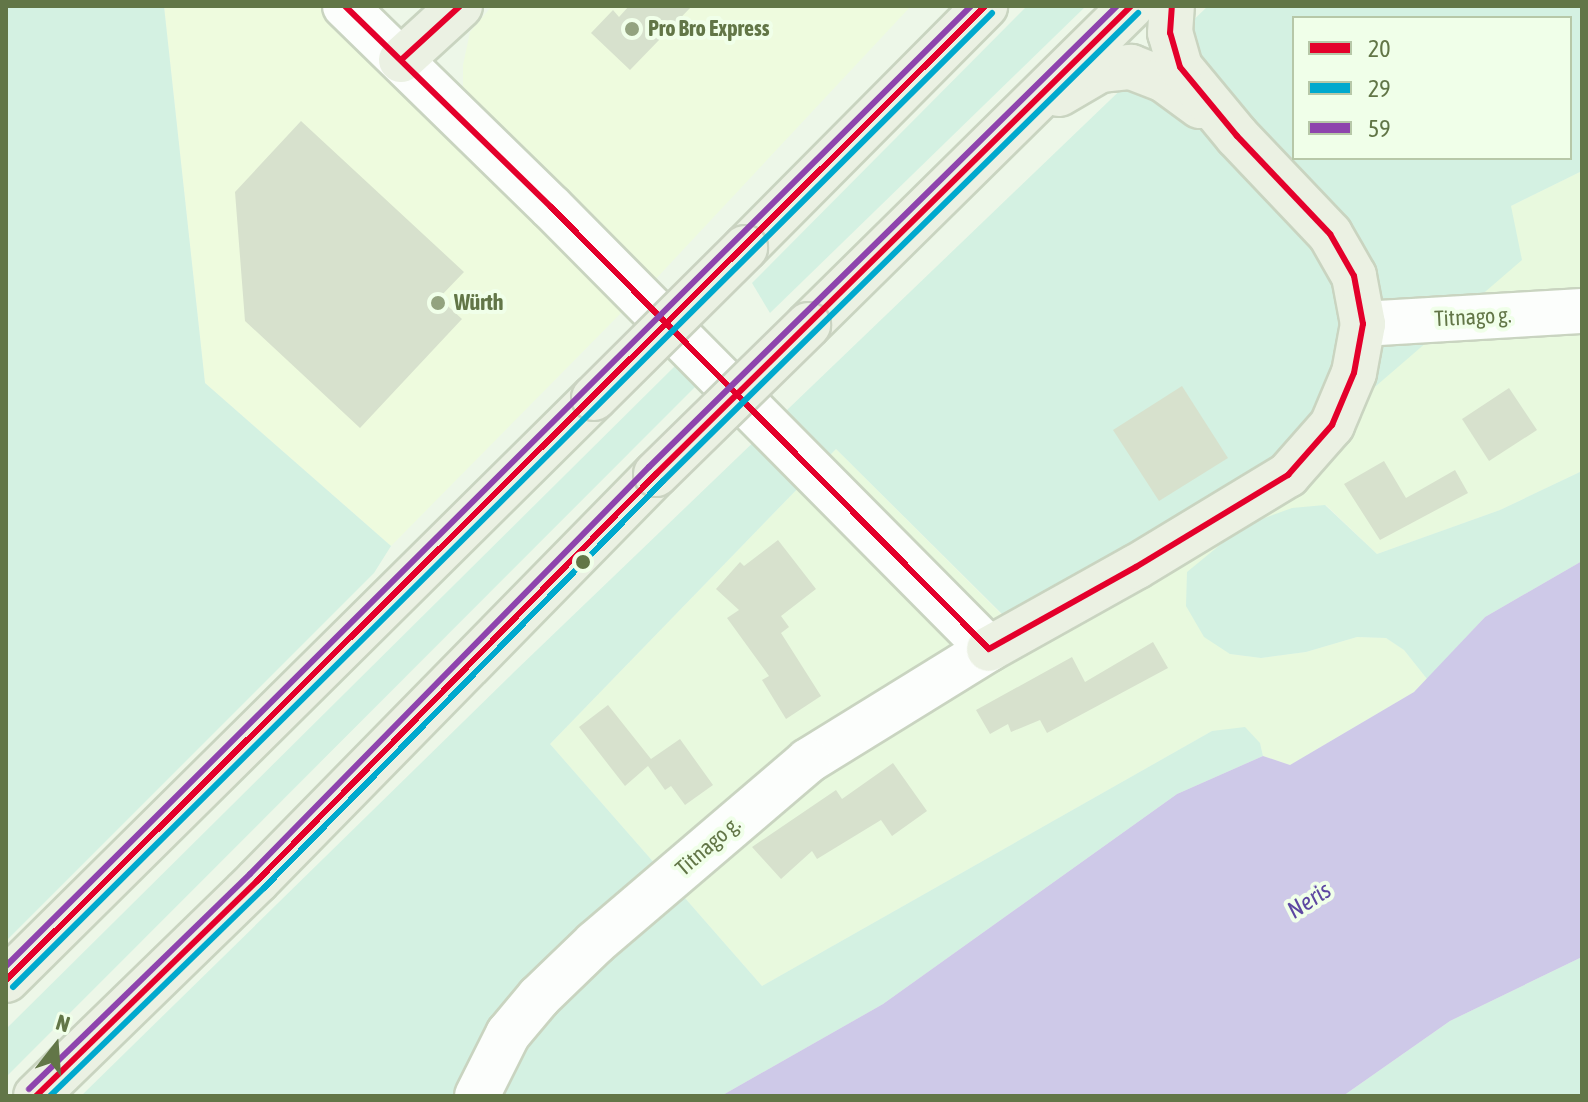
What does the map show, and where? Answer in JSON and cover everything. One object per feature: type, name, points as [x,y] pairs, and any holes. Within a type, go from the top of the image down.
[{"type":"highway","points":[[401,60],[460,6]]},
{"type":"highway","points":[[918,73],[954,6]]},
{"type":"highway","points":[[6,980],[985,6]]},
{"type":"highway","points":[[36,1096],[268,870],[656,474],[1131,6]]},
{"type":"highway","points":[[989,649],[1136,567],[1288,475],[1332,425],[1354,373],[1363,324],[1354,276],[1330,234],[1237,136],[1180,67],[1170,33],[1172,6]]},
{"type":"highway","points":[[1019,118],[1100,70],[1131,67],[1163,79],[1237,136]]},
{"type":"street","points":[[345,6],[989,649]]},
{"type":"street","name":"Titnago g.","points":[[1363,324],[1582,311]]},
{"type":"street","name":"Titnago g.","points":[[477,1096],[508,1034],[539,997],[595,943],[808,761],[989,649]]},
{"type":"shaded area","points":[[6,6],[164,6],[205,383],[391,546],[374,573],[6,941]]},
{"type":"shaded area","points":[[164,6],[323,6],[626,308],[391,546],[205,383]]},
{"type":"shaded area","points":[[492,6],[911,6],[652,283],[463,94],[463,65],[470,32]]},
{"type":"shaded area","points":[[1027,6],[1086,6],[770,313],[752,283]]},
{"type":"shaded area","points":[[1208,6],[1582,6],[1582,171],[1511,206],[1522,260],[1296,455],[1005,617],[836,449],[550,744],[762,986],[1212,731],[1245,727],[1260,743],[1263,756],[1177,794],[883,1004],[721,1096],[81,1096],[513,673]]},
{"type":"shaded area","points":[[1582,171],[1582,471],[1500,510],[1377,554],[1326,505],[1230,654],[1261,658],[1306,652],[1357,637],[1386,638],[1404,650],[1427,679],[1414,692],[1290,765],[1263,756],[1260,743],[1212,731],[762,986],[550,744],[836,449],[1004,617],[1511,206]]},
{"type":"shaded area","points":[[675,366],[695,387],[6,1077],[6,1029]]},
{"type":"shaded area","points":[[1582,471],[1582,561],[1485,617],[1427,679],[1404,650],[1386,638],[1357,637],[1306,652],[1261,658],[1230,654],[1204,637],[1186,606],[1187,572],[1243,526],[1292,508],[1325,505],[1377,554],[1500,510]]},
{"type":"shaded area","points":[[1582,957],[1582,1096],[1343,1096],[1450,1021]]},
{"type":"water","name":"Neris","points":[[1582,561],[1582,957],[1450,1021],[1343,1096],[721,1096],[883,1004],[1177,794],[1263,756],[1290,765],[1414,692],[1485,617]]},
{"type":"building","name":"Pro Bro Express","points":[[629,6],[692,6],[630,70],[591,33],[613,10],[619,17]]},
{"type":"building","points":[[301,121],[464,272],[439,298],[462,319],[360,428],[245,321],[235,192]]},
{"type":"building","points":[[1182,386],[1228,458],[1159,501],[1113,430]]},
{"type":"building","points":[[1509,388],[1537,430],[1489,461],[1462,419]]},
{"type":"building","points":[[1384,461],[1406,498],[1455,470],[1468,493],[1380,540],[1344,484]]},
{"type":"building","points":[[778,540],[816,589],[781,616],[789,627],[781,633],[821,696],[786,719],[762,680],[769,676],[727,618],[739,610],[716,589],[740,562],[744,566]]},
{"type":"building","points":[[1153,642],[1168,668],[1047,733],[1040,720],[1011,732],[1008,724],[990,734],[976,710],[1072,657],[1085,682]]},
{"type":"building","points":[[608,705],[651,759],[680,739],[713,785],[685,805],[671,786],[665,790],[648,766],[625,786],[579,727]]},
{"type":"building","points":[[893,763],[927,811],[892,836],[881,820],[817,859],[812,851],[781,879],[752,847],[836,790],[842,799]]},
{"type":"transit line","name":"20","points":[[345,6],[551,207],[989,649],[1136,567],[1288,475],[1332,425],[1354,373],[1363,324],[1354,276],[1330,234],[1237,136],[1180,67],[1170,33],[1172,6]]},
{"type":"transit line","name":"20","points":[[401,60],[460,6]]},
{"type":"transit line","name":"59","points":[[6,966],[971,6]]},
{"type":"transit line","name":"20","points":[[6,980],[985,6]]},
{"type":"transit line","name":"59","points":[[29,1089],[250,874],[649,467],[1117,6]]},
{"type":"transit line","name":"20","points":[[36,1096],[257,881],[656,474],[1131,6]]},
{"type":"transit line","name":"29","points":[[13,987],[992,13]]},
{"type":"transit line","name":"29","points":[[50,1096],[264,888],[663,481],[1138,13]]},
{"type":"place","name":"Pro Bro Express","points":[[632,29]]},
{"type":"place","name":"Würth","points":[[438,303]]}]
